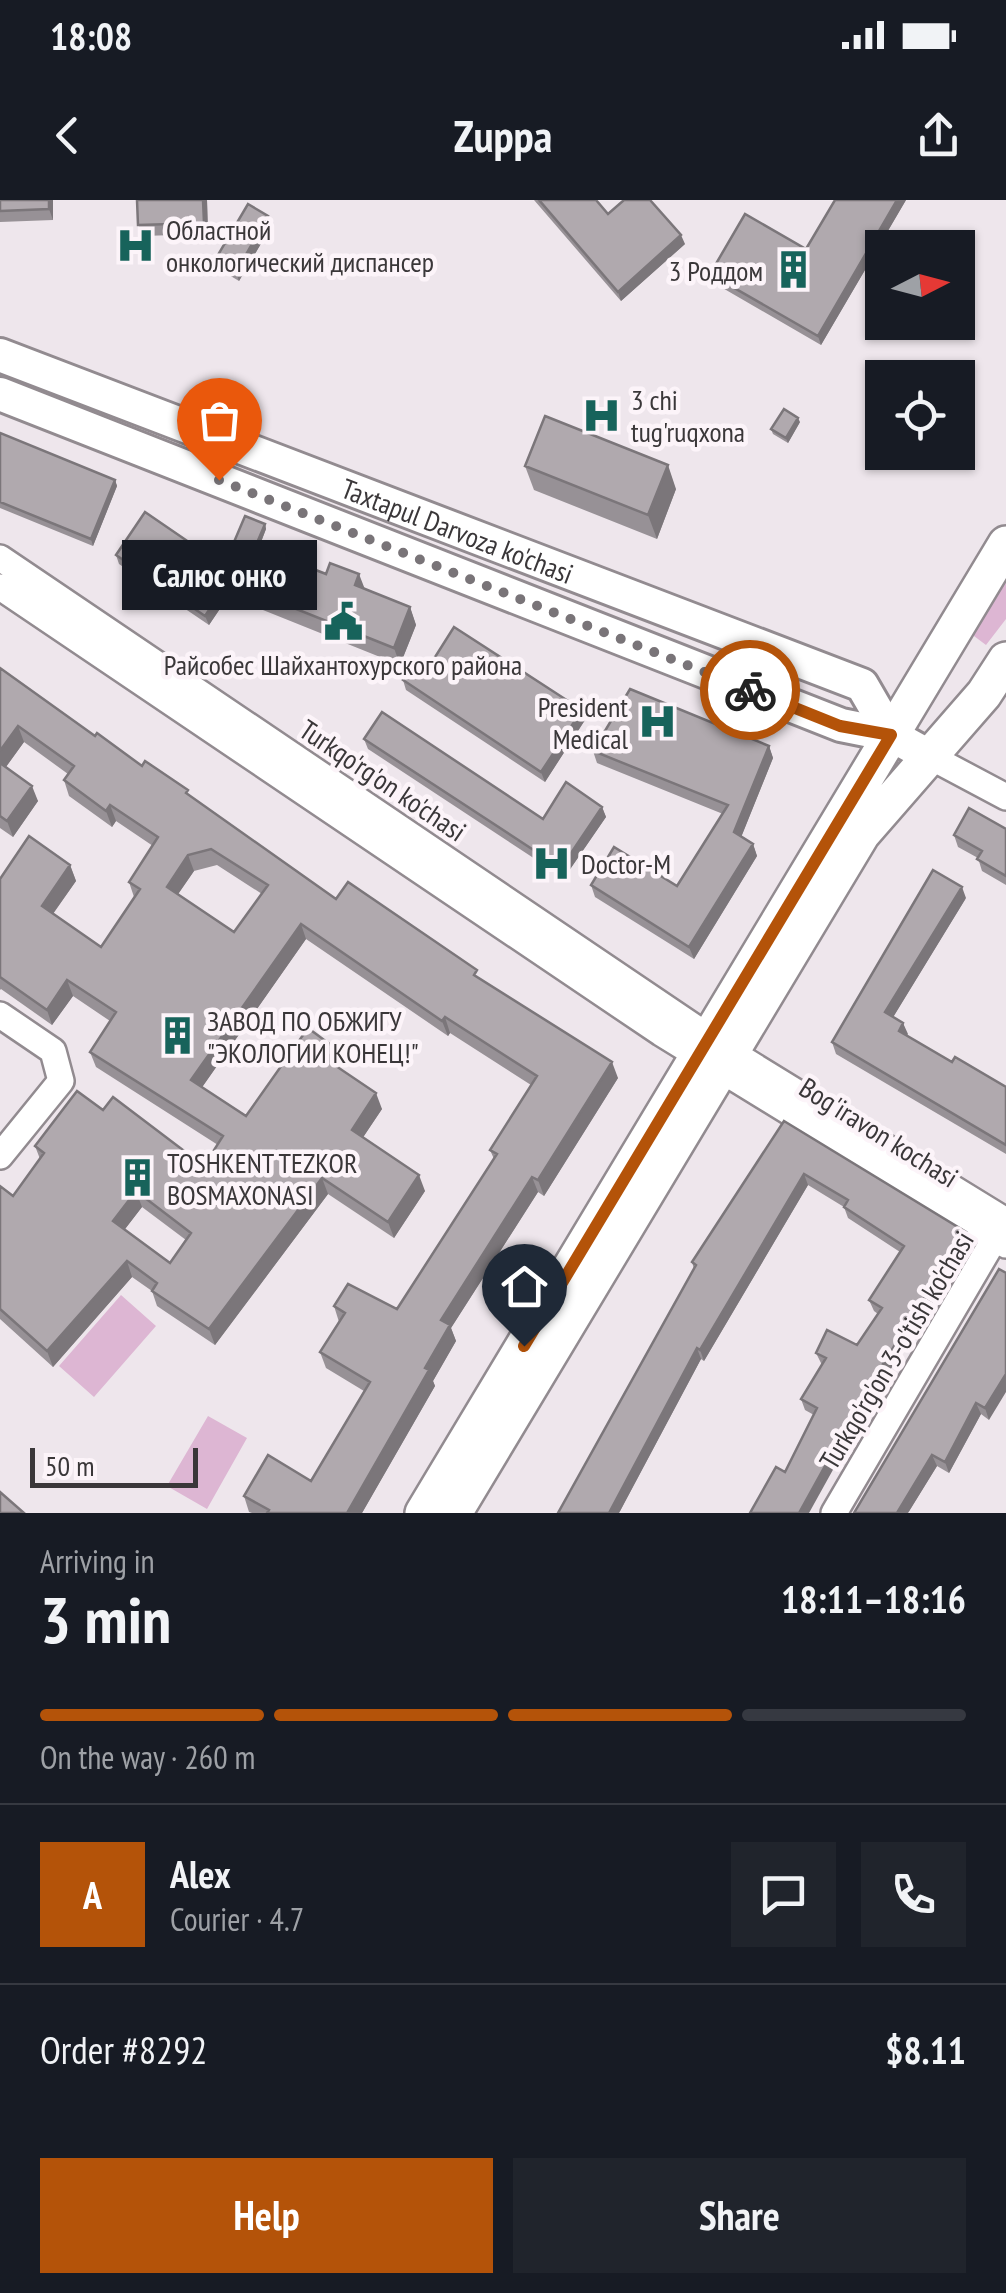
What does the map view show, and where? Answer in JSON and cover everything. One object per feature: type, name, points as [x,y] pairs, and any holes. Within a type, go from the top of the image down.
[{"type":"highway","points":[[454,1513],[891,735],[1006,544]]},
{"type":"highway","points":[[423,1513],[714,1054],[862,834],[1006,660]]},
{"type":"main road","name":"Taxtapul Darvoza ko'chasi","points":[[0,356],[862,685],[891,735]]},
{"type":"main road","name":"Taxtapul Darvoza ko'chasi","points":[[0,394],[840,726],[891,735],[929,756]]},
{"type":"street","name":"Turkqo'rg'on ko'chasi","points":[[0,558],[714,1054]]},
{"type":"street","name":"Turkqo'rg'on ko'chasi","points":[[0,586],[714,1054]]},
{"type":"street","name":"Taxtapul Darvoza ko'chasi","points":[[929,756],[1006,797]]},
{"type":"street","points":[[0,1014],[53,1051],[62,1082],[0,1156]]},
{"type":"street","name":"Bog'iravon kochasi","points":[[714,1054],[1004,1229]]},
{"type":"street","name":"Turkqo'rg'on 3-o'tish ko'chasi","points":[[834,1513],[1004,1229]]},
{"type":"shaded area","points":[[1006,576],[1006,619],[986,645],[970,633]]},
{"type":"shaded area","points":[[121,1295],[156,1326],[94,1397],[59,1366]]},
{"type":"shaded area","points":[[208,1416],[247,1438],[207,1509],[167,1486]]},
{"type":"building","points":[[0,200],[49,200],[49,209],[0,211]]},
{"type":"building","points":[[137,200],[203,200],[204,223],[138,225]]},
{"type":"building","points":[[539,200],[596,200],[608,214],[624,200],[650,200],[681,235],[618,292]]},
{"type":"building","name":"3 Роддом","points":[[835,200],[897,200],[880,230],[865,230],[865,255],[818,336],[710,274],[745,214],[806,249]]},
{"type":"building","points":[[248,204],[268,216],[236,272],[215,260]]},
{"type":"building","points":[[784,409],[798,418],[786,438],[771,429]]},
{"type":"building","points":[[545,416],[668,465],[648,515],[525,466]]},
{"type":"building","points":[[0,433],[115,480],[91,539],[0,502]]},
{"type":"building","points":[[145,512],[234,573],[205,616],[116,555]]},
{"type":"building","points":[[245,516],[265,524],[254,550],[234,542]]},
{"type":"building","points":[[267,551],[326,574],[330,563],[359,574],[355,585],[410,607],[394,648],[251,591]]},
{"type":"building","points":[[454,627],[582,710],[541,772],[403,680],[413,665],[425,673]]},
{"type":"building","points":[[0,668],[95,736],[97,733],[142,766],[145,761],[188,790],[186,793],[336,899],[348,882],[477,970],[474,975],[612,1062],[538,1180],[532,1177],[441,1320],[450,1325],[425,1368],[429,1370],[347,1513],[267,1513],[269,1510],[244,1496],[268,1455],[311,1481],[370,1382],[320,1352],[345,1313],[334,1306],[348,1284],[397,1309],[497,1154],[490,1150],[537,1076],[445,1017],[442,1021],[301,924],[191,1080],[246,1116],[308,1028],[335,1048],[327,1060],[376,1093],[352,1130],[419,1175],[388,1222],[322,1178],[209,1329],[152,1291],[157,1283],[127,1261],[47,1351],[0,1309],[0,1186],[13,1196],[44,1153],[35,1146],[77,1091],[103,1110],[113,1097],[204,1166],[223,1136],[90,1052],[116,1012],[67,980],[47,1010],[0,977],[0,879],[29,836],[70,865],[42,906],[101,947],[140,889],[129,882],[158,837],[110,805],[106,811],[64,780],[74,766],[18,726],[0,751]],"holes":[[[211,849],[268,885],[234,932],[167,887],[188,855]],[[136,1191],[191,1233],[170,1263],[113,1221]]]},
{"type":"building","points":[[630,689],[769,746],[734,832],[753,844],[689,947],[591,885],[614,847],[677,886],[728,805],[593,751]]},
{"type":"building","points":[[382,712],[543,819],[566,782],[602,807],[561,868],[364,739]]},
{"type":"building","points":[[0,763],[32,786],[7,821],[0,816]]},
{"type":"building","points":[[969,808],[1006,829],[1006,876],[977,859],[982,851],[954,835]]},
{"type":"building","points":[[933,870],[962,887],[885,1012],[903,1023],[899,1031],[1006,1087],[1006,1145],[832,1042]]},
{"type":"building","points":[[784,1121],[966,1232],[871,1383],[799,1513],[750,1513],[776,1467],[785,1472],[817,1408],[801,1399],[826,1358],[816,1353],[827,1330],[857,1345],[882,1308],[869,1300],[904,1246],[844,1207],[848,1200],[804,1174],[700,1350],[697,1348],[609,1513],[558,1513],[696,1265],[692,1262]]},
{"type":"building","points":[[999,1269],[1006,1273],[1006,1374],[985,1408],[976,1403],[945,1462],[932,1455],[897,1513],[854,1513]]},
{"type":"building","points":[[0,1492],[24,1513],[0,1513]]},
{"type":"way so far","points":[[219,480],[750,690]]},
{"type":"place","name":"Областной онкологический диспансер","points":[[136,245]]},
{"type":"place","name":"3 Роддом","points":[[793,270]]},
{"type":"place","name":"3 chi tug'ruqxona","points":[[601,415]]},
{"type":"place","name":"Салюс онко","points":[[219,480]]},
{"type":"place","name":"Райсобес Шайхантохурского района","points":[[343,622]]},
{"type":"place","name":"President Medical","points":[[658,722]]},
{"type":"place","name":"Doctor-M","points":[[551,863]]},
{"type":"place","name":"ЗАВОД ПО ОБЖИГУ \"ЭКОЛОГИИ КОНЕЦ!\"","points":[[177,1036]]},
{"type":"place","name":"TOSHKENT TEZKOR BOSMAXONASI","points":[[137,1178]]},
{"type":"route","points":[[524,1346],[891,735],[840,726],[750,690]]}]
